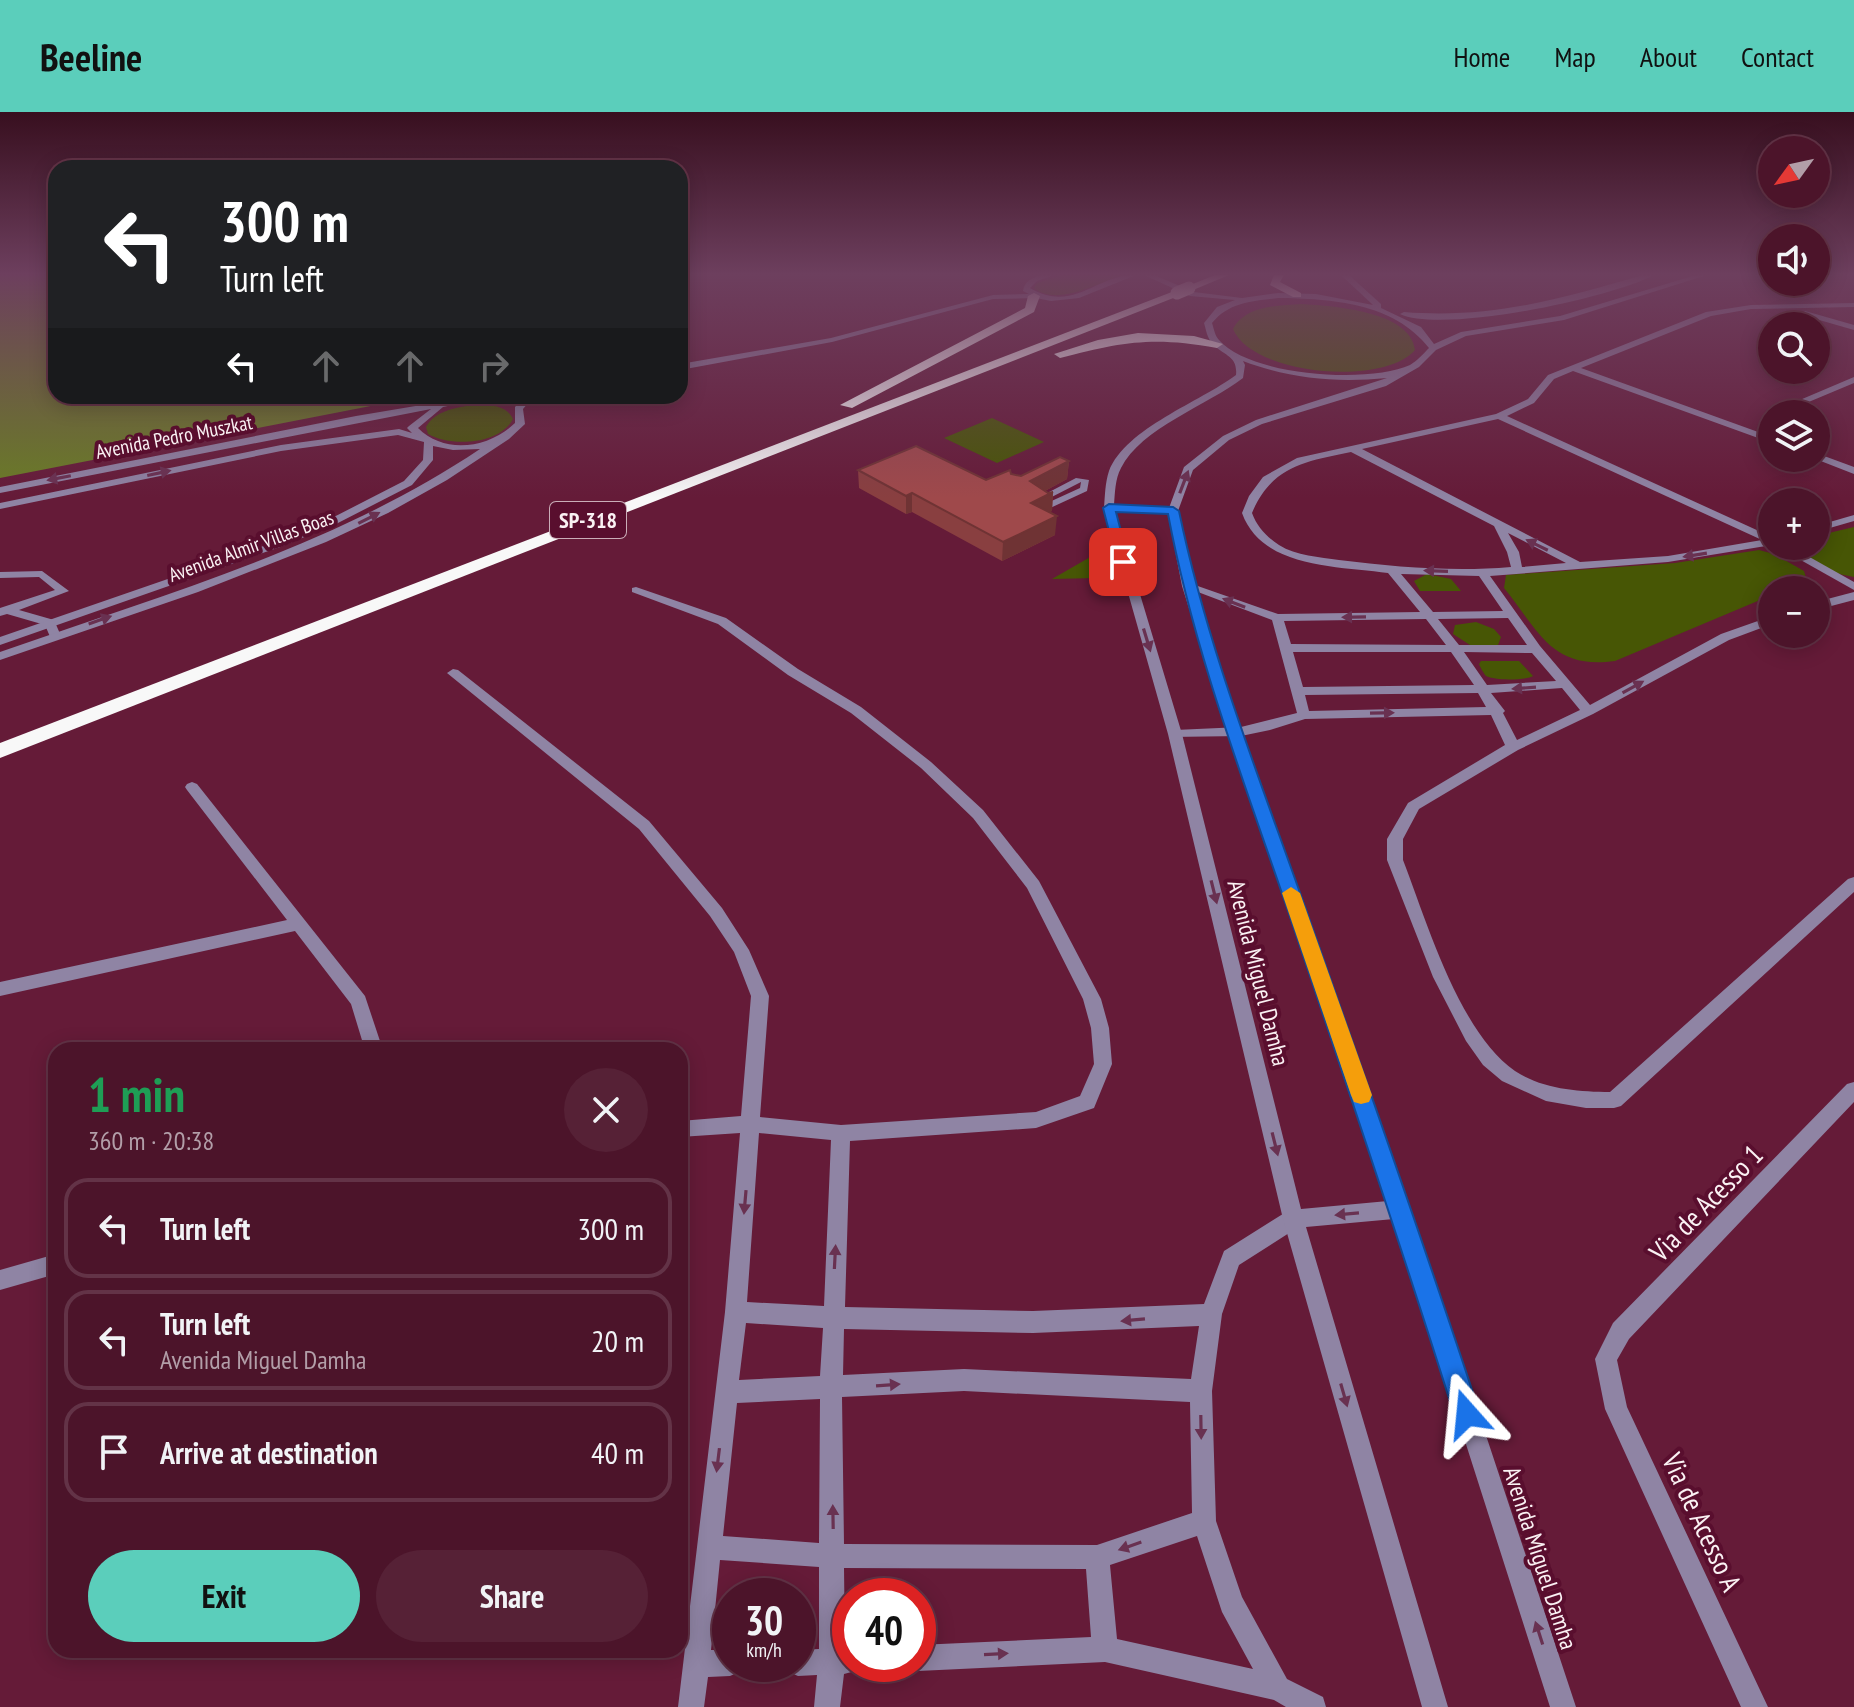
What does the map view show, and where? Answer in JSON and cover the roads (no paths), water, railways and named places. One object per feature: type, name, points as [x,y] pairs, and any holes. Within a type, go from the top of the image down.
[{"type":"highway","points":[[813,428],[957,349]]},
{"type":"highway","name":"SP-318","points":[[0,735],[1019,349]]},
{"type":"highway","points":[[813,428],[1073,349]]},
{"type":"highway","name":"SP-318","points":[[0,751],[813,428]]},
{"type":"street","points":[[688,366],[779,349]]},
{"type":"street","points":[[1226,349],[1283,371],[1313,376],[1372,377],[1407,370]]},
{"type":"street","points":[[1109,508],[1173,511],[1188,469],[1226,438],[1259,422],[1383,384],[1429,357],[1432,349]]},
{"type":"street","points":[[1620,349],[1551,377],[1531,401],[1499,416],[1300,460],[1267,479],[1254,496],[1247,513],[1248,520],[1266,542],[1277,549],[1307,559],[1392,570],[1482,573],[1668,559],[1758,543]]},
{"type":"street","name":"Avenida Miguel Damha","points":[[1235,355],[1241,365],[1240,376],[1225,389],[1165,422],[1126,453],[1116,467],[1109,508],[1175,734],[1293,1219],[1435,1707]]},
{"type":"street","points":[[1573,368],[1758,435]]},
{"type":"street","points":[[1806,400],[1854,380]]},
{"type":"street","name":"Avenida Pedro Muszkat","points":[[0,490],[438,404]]},
{"type":"street","name":"Avenida Almir Villas Boas","points":[[0,656],[52,630],[276,545],[397,491],[417,475],[428,460],[424,441],[412,428],[443,404]]},
{"type":"street","points":[[505,404],[518,409]]},
{"type":"street","points":[[518,409],[523,404]]},
{"type":"street","points":[[500,440],[520,424],[518,409]]},
{"type":"street","points":[[1499,416],[1758,535]]},
{"type":"street","points":[[1740,428],[1750,423]]},
{"type":"street","name":"Avenida Pedro Muszkat","points":[[0,506],[281,448],[354,437],[399,432],[424,441],[466,446],[500,440]]},
{"type":"street","name":"Avenida Almir Villas Boas","points":[[0,641],[52,630],[341,533],[460,469],[500,440]]},
{"type":"street","points":[[1354,449],[1498,526],[1577,564]]},
{"type":"street","points":[[1830,462],[1854,471]]},
{"type":"street","name":"Avenida Miguel Damha","points":[[1173,511],[1188,586],[1235,733],[1401,1209],[1563,1707]]},
{"type":"street","points":[[1830,525],[1854,518]]},
{"type":"street","points":[[1498,526],[1513,552],[1517,570]]},
{"type":"street","points":[[1807,560],[1854,587]]},
{"type":"street","points":[[1392,570],[1431,616],[1483,688],[1498,711],[1513,747]]},
{"type":"street","points":[[0,575],[19,572],[42,574],[63,591],[4,611]]},
{"type":"street","points":[[1482,573],[1536,649],[1588,711]]},
{"type":"street","points":[[1188,586],[1277,618],[1511,614]]},
{"type":"street","points":[[636,590],[722,621],[793,672],[856,710],[926,765],[978,814],[1033,885],[1092,999],[1100,1028],[1103,1064],[1087,1102],[1036,1120],[841,1133],[752,1124],[688,1128]]},
{"type":"street","points":[[1830,602],[1854,596]]},
{"type":"street","points":[[4,611],[52,630]]},
{"type":"street","points":[[1277,618],[1288,648],[1304,715]]},
{"type":"street","points":[[1758,625],[1725,637],[1588,711],[1513,747],[1413,806],[1395,839],[1395,860],[1465,1023],[1481,1050],[1506,1074],[1541,1093],[1585,1101],[1614,1100],[1854,883]]},
{"type":"street","points":[[1288,648],[1536,649]]},
{"type":"street","points":[[453,673],[644,825],[724,924],[741,950],[760,996],[736,1312],[691,1707]]},
{"type":"street","points":[[1298,691],[1565,684]]},
{"type":"street","points":[[1175,734],[1235,733],[1268,728],[1304,715],[1498,711]]},
{"type":"street","points":[[192,787],[359,1001],[372,1042]]},
{"type":"street","points":[[0,989],[298,924]]},
{"type":"street","name":"Via de Acesso 1","points":[[1606,1359],[1621,1331],[1854,1090]]},
{"type":"street","points":[[835,1578],[831,1388],[841,1133]]},
{"type":"street","points":[[1278,1688],[1231,1603],[1204,1521],[1201,1391],[1211,1314],[1231,1258],[1293,1219],[1401,1209]]},
{"type":"street","points":[[0,1280],[48,1266]]},
{"type":"street","points":[[736,1312],[832,1318],[1108,1322],[1211,1314]]},
{"type":"street","name":"Via de Acesso A","points":[[1606,1359],[1616,1409],[1755,1707]]},
{"type":"street","points":[[726,1392],[964,1380],[1201,1391]]},
{"type":"street","points":[[708,1547],[833,1556],[1097,1557],[1204,1521]]},
{"type":"street","points":[[1097,1557],[1105,1649]]},
{"type":"street","points":[[936,1657],[1105,1649],[1278,1688],[1313,1707]]},
{"type":"street","points":[[695,1664],[712,1664]]},
{"type":"street","points":[[827,1707],[835,1682]]},
{"type":"lane","points":[[1032,499],[1079,479],[1084,489],[1048,506]]}]
